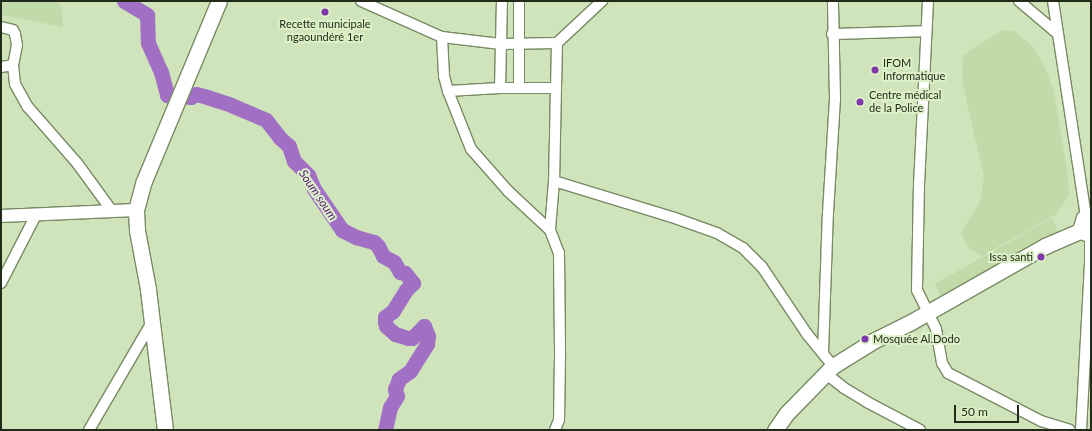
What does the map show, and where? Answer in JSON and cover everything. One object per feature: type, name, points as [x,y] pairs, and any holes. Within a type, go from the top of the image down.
[{"type":"main road","points":[[165,430],[148,289],[137,230],[136,210],[144,181],[219,1]]},
{"type":"main road","points":[[775,430],[787,413],[829,370],[873,341],[911,322],[1045,246],[1088,226]]},
{"type":"street","points":[[361,1],[442,37],[501,44],[557,43],[602,1]]},
{"type":"street","points":[[500,88],[502,1]]},
{"type":"street","points":[[519,1],[520,88]]},
{"type":"street","points":[[823,353],[828,213],[835,99],[832,34],[833,1]]},
{"type":"street","points":[[928,1],[918,184],[917,290],[936,329],[942,363],[948,373],[1041,421],[1070,430]]},
{"type":"street","points":[[1019,1],[1058,34]]},
{"type":"street","points":[[1053,1],[1088,226],[1090,262],[1081,430]]},
{"type":"street","points":[[1,27],[12,30],[15,34],[17,45],[13,65],[15,84],[25,103],[77,163],[112,211]]},
{"type":"street","points":[[832,34],[926,31]]},
{"type":"street","points":[[442,37],[444,76],[448,91],[471,149],[508,191],[550,230],[559,252],[559,420],[555,430]]},
{"type":"street","points":[[550,230],[554,181],[557,43]]},
{"type":"street","points":[[1,67],[13,65]]},
{"type":"street","points":[[448,91],[500,88],[556,88]]},
{"type":"street","points":[[554,181],[672,217],[717,233],[743,248],[762,267],[807,334],[823,353],[829,370],[867,402],[920,430]]},
{"type":"street","points":[[1,216],[136,210]]},
{"type":"street","points":[[1,283],[36,215]]},
{"type":"street","points":[[89,430],[152,322]]},
{"type":"shaded area","points":[[1,1],[59,1],[62,11],[63,27],[1,15]]},
{"type":"shaded area","points":[[1002,30],[1015,31],[1032,46],[1045,67],[1054,92],[1068,176],[1069,194],[1055,215],[982,256],[969,249],[961,233],[980,202],[984,177],[962,81],[963,55]]},
{"type":"shaded area","points":[[1052,218],[1059,235],[942,300],[935,284]]},
{"type":"waterway","name":"Soum soum","points":[[124,1],[147,15],[148,43],[161,72],[167,95],[191,97],[196,94],[231,105],[266,120],[280,138],[289,146],[294,161],[308,175],[314,189],[342,230],[356,237],[374,242],[378,246],[383,256],[394,262],[400,272],[405,273],[413,283],[406,290],[393,311],[385,317],[385,322],[386,326],[395,334],[408,338],[412,338],[424,326],[428,336],[427,344],[410,371],[399,379],[395,389],[397,396],[390,407],[385,430]]},
{"type":"place","name":"Recette municipale ngaoundéré 1er","points":[[325,12]]},
{"type":"place","name":"IFOM Informatique","points":[[875,70]]},
{"type":"place","name":"Centre médical de la Police","points":[[860,102]]},
{"type":"place","name":"Issa santi","points":[[1041,257]]},
{"type":"place","name":"Mosquée Al.Dodo","points":[[865,339]]}]
